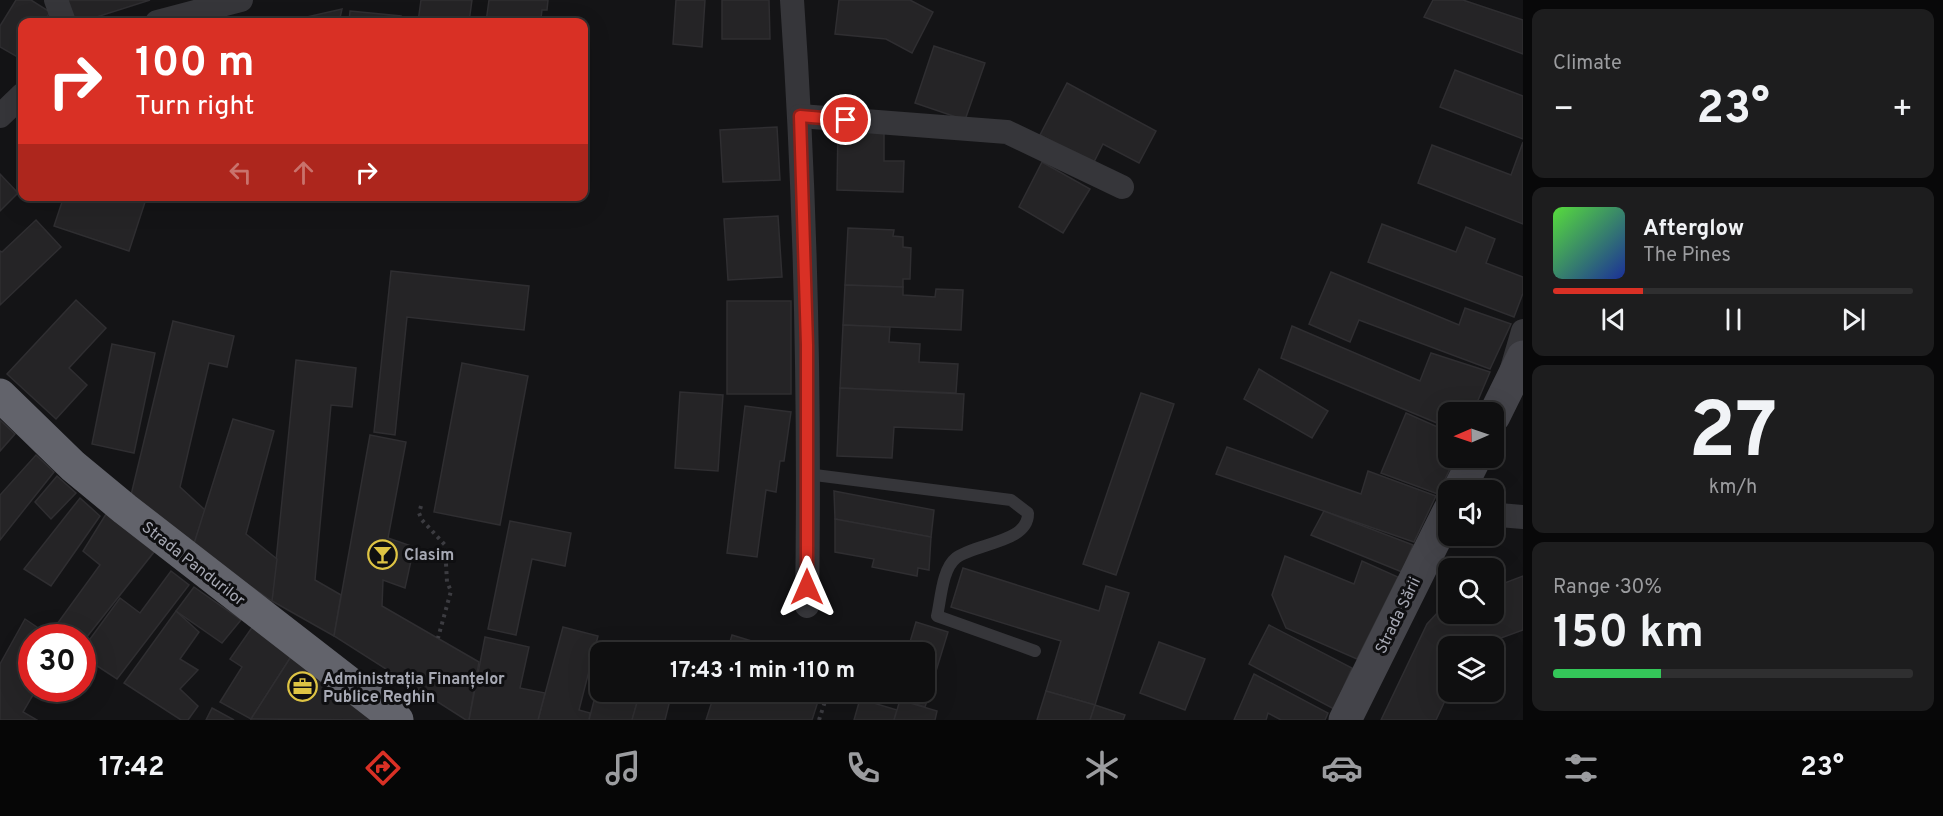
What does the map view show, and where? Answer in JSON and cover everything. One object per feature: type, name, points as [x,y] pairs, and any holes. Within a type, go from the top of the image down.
[{"type":"highway","name":"Strada Pandurilor","points":[[0,395],[73,466],[116,502],[397,720]]},
{"type":"street","points":[[56,0],[63,18]]},
{"type":"street","points":[[166,18],[195,6],[241,0]]},
{"type":"street","points":[[792,0],[800,116],[807,345],[807,606]]},
{"type":"street","points":[[0,116],[18,99]]},
{"type":"street","points":[[800,116],[1007,132],[1122,187]]},
{"type":"street","points":[[1500,402],[1523,331]]},
{"type":"street","points":[[1500,402],[1523,357]]},
{"type":"street","points":[[1504,515],[1523,517]]},
{"type":"street","name":"Strada Sării","points":[[1345,720],[1438,533]]},
{"type":"lane","points":[[807,474],[1011,500],[1028,513],[1028,522],[1021,532],[956,558],[948,569],[937,616],[1035,651]]},
{"type":"path","points":[[421,506],[419,513],[422,520],[445,545],[447,582],[451,591],[438,638]]},
{"type":"path","points":[[819,720],[825,702]]},
{"type":"building","points":[[16,0],[31,0],[50,12],[46,18],[18,18],[18,57],[0,47],[0,26]]},
{"type":"building","points":[[67,0],[150,0],[94,18],[74,18]]},
{"type":"building","points":[[421,0],[472,0],[470,18],[419,18]]},
{"type":"building","points":[[489,0],[548,0],[547,10],[542,10],[541,18],[487,18]]},
{"type":"building","points":[[676,0],[705,0],[702,47],[673,44]]},
{"type":"building","points":[[722,0],[769,0],[770,39],[722,39]]},
{"type":"building","points":[[839,0],[910,0],[933,12],[912,53],[886,39],[835,34]]},
{"type":"building","points":[[1433,0],[1463,0],[1523,20],[1523,54],[1424,17]]},
{"type":"building","points":[[342,9],[340,18],[303,18]]},
{"type":"building","points":[[350,11],[401,16],[401,18],[349,18]]},
{"type":"building","points":[[934,46],[985,63],[965,120],[915,103]]},
{"type":"building","points":[[1455,70],[1523,96],[1523,139],[1440,107]]},
{"type":"building","points":[[1067,83],[1156,131],[1139,163],[1103,144],[1093,164],[1040,135]]},
{"type":"building","points":[[838,126],[884,127],[884,161],[904,161],[903,192],[837,190]]},
{"type":"building","points":[[777,127],[780,180],[723,182],[720,130]]},
{"type":"building","points":[[1523,142],[1523,224],[1418,183],[1432,145],[1511,175]]},
{"type":"building","points":[[1042,162],[1090,189],[1063,233],[1019,207]]},
{"type":"building","points":[[0,174],[18,193],[0,211]]},
{"type":"building","points":[[62,201],[145,201],[129,251],[54,226]]},
{"type":"building","points":[[778,216],[782,277],[728,280],[724,219]]},
{"type":"building","points":[[36,220],[61,247],[0,305],[0,251],[2,252]]},
{"type":"building","points":[[1382,224],[1456,252],[1466,227],[1495,239],[1486,263],[1523,277],[1523,293],[1514,317],[1368,262]]},
{"type":"building","points":[[848,228],[894,230],[893,236],[903,237],[903,247],[911,248],[910,279],[903,279],[903,287],[845,285]]},
{"type":"building","points":[[391,271],[529,286],[524,330],[407,317],[395,435],[374,432]]},
{"type":"building","points":[[1331,272],[1459,325],[1465,308],[1511,324],[1490,369],[1359,320],[1350,342],[1309,324]]},
{"type":"building","points":[[845,285],[903,287],[903,295],[935,297],[936,289],[963,290],[961,330],[843,325]]},
{"type":"building","points":[[76,300],[106,328],[69,368],[87,385],[56,419],[7,374]]},
{"type":"building","points":[[727,301],[791,301],[791,394],[727,394]]},
{"type":"building","points":[[173,321],[234,336],[227,367],[209,363],[180,487],[205,510],[193,547],[131,495]]},
{"type":"building","points":[[843,325],[890,327],[889,342],[920,344],[919,362],[958,364],[956,393],[840,388]]},
{"type":"building","points":[[1292,326],[1420,381],[1431,353],[1490,372],[1477,402],[1438,402],[1438,423],[1281,358]]},
{"type":"building","points":[[112,344],[155,353],[134,453],[92,444]]},
{"type":"building","points":[[296,360],[356,368],[352,407],[331,405],[315,580],[341,595],[334,636],[272,601]]},
{"type":"building","points":[[462,363],[528,376],[500,525],[434,512]]},
{"type":"building","points":[[1259,369],[1328,411],[1312,438],[1244,399]]},
{"type":"building","points":[[840,388],[964,394],[962,430],[894,427],[892,458],[837,456]]},
{"type":"building","points":[[680,392],[723,395],[718,471],[675,468]]},
{"type":"building","points":[[1141,393],[1174,404],[1116,575],[1083,564]]},
{"type":"building","points":[[745,406],[791,412],[784,461],[780,461],[776,492],[766,490],[757,557],[727,553]]},
{"type":"building","points":[[1406,413],[1438,427],[1438,468],[1450,468],[1445,480],[1438,480],[1438,494],[1381,473]]},
{"type":"building","points":[[233,419],[274,431],[246,534],[277,559],[272,601],[193,547]]},
{"type":"building","points":[[0,420],[15,434],[0,451]]},
{"type":"building","points":[[370,435],[406,442],[388,538],[414,547],[405,588],[383,580],[382,606],[479,662],[469,720],[334,636]]},
{"type":"building","points":[[1227,447],[1361,494],[1368,471],[1436,496],[1414,542],[1216,474]]},
{"type":"building","points":[[36,455],[54,472],[0,540],[0,495]]},
{"type":"building","points":[[57,476],[76,493],[51,519],[35,502]]},
{"type":"building","points":[[834,491],[934,510],[931,537],[835,519]]},
{"type":"building","points":[[80,498],[100,516],[51,586],[24,569]]},
{"type":"building","points":[[1324,511],[1413,545],[1402,572],[1311,535]]},
{"type":"building","points":[[106,514],[154,552],[96,625],[57,624],[100,565],[83,551]]},
{"type":"building","points":[[835,519],[931,537],[929,570],[918,568],[917,576],[872,567],[874,559],[835,552]]},
{"type":"building","points":[[510,521],[571,533],[565,566],[532,559],[516,635],[488,629]]},
{"type":"building","points":[[1285,556],[1354,584],[1362,561],[1398,577],[1357,659],[1286,628],[1272,595]]},
{"type":"building","points":[[963,568],[1099,611],[1106,586],[1129,593],[1095,705],[1046,691],[1061,641],[951,607]]},
{"type":"building","points":[[171,571],[189,585],[117,679],[96,665],[96,631],[120,598],[140,613]]},
{"type":"building","points":[[1523,576],[1523,630],[1504,637],[1438,636],[1438,702],[1444,702],[1436,720],[1381,720],[1427,624],[1438,612],[1438,624],[1504,624],[1504,583]]},
{"type":"building","points":[[194,587],[241,620],[222,643],[176,611]]},
{"type":"building","points":[[176,611],[199,632],[180,659],[198,670],[180,689],[198,706],[188,720],[181,720],[124,683]]},
{"type":"building","points":[[25,619],[32,624],[22,624]]},
{"type":"building","points":[[916,622],[948,632],[935,674],[935,642],[910,642]]},
{"type":"building","points":[[1269,625],[1352,668],[1334,709],[1249,664]]},
{"type":"building","points":[[253,626],[292,655],[251,719],[220,702],[242,667],[230,659]]},
{"type":"building","points":[[563,627],[598,636],[596,642],[590,642],[590,667],[579,710],[590,713],[589,720],[538,720]]},
{"type":"building","points":[[18,632],[18,702],[29,702],[23,712],[37,720],[0,720],[0,664]]},
{"type":"building","points":[[732,635],[755,642],[730,642]]},
{"type":"building","points":[[485,637],[529,647],[520,688],[545,693],[538,720],[469,720]]},
{"type":"building","points":[[1159,642],[1205,659],[1185,710],[1140,693]]},
{"type":"building","name":"Administrația Finanțelor Publice Reghin","points":[[292,655],[377,720],[251,719]]},
{"type":"building","points":[[1254,674],[1328,713],[1325,720],[1281,720],[1268,713],[1266,720],[1234,720]]},
{"type":"building","points":[[1046,691],[1095,705],[1090,720],[1037,720]]},
{"type":"building","points":[[594,702],[637,702],[632,720],[589,720]]},
{"type":"building","points":[[637,702],[670,702],[665,720],[632,720]]},
{"type":"building","points":[[712,702],[818,702],[812,720],[706,720]]},
{"type":"building","points":[[859,702],[870,702],[897,710],[894,720],[854,720]]},
{"type":"building","points":[[899,702],[937,711],[935,720],[894,720]]},
{"type":"building","points":[[909,702],[927,702],[925,707]]},
{"type":"building","points":[[1095,705],[1125,715],[1123,720],[1090,720]]},
{"type":"building","points":[[212,708],[234,720],[206,720]]},
{"type":"place","name":"Clasim","points":[[383,554]]},
{"type":"place","name":"Administrația Finanțelor Publice Reghin","points":[[302,687]]},
{"type":"route","points":[[807,587],[807,345],[800,116],[846,120]]}]
